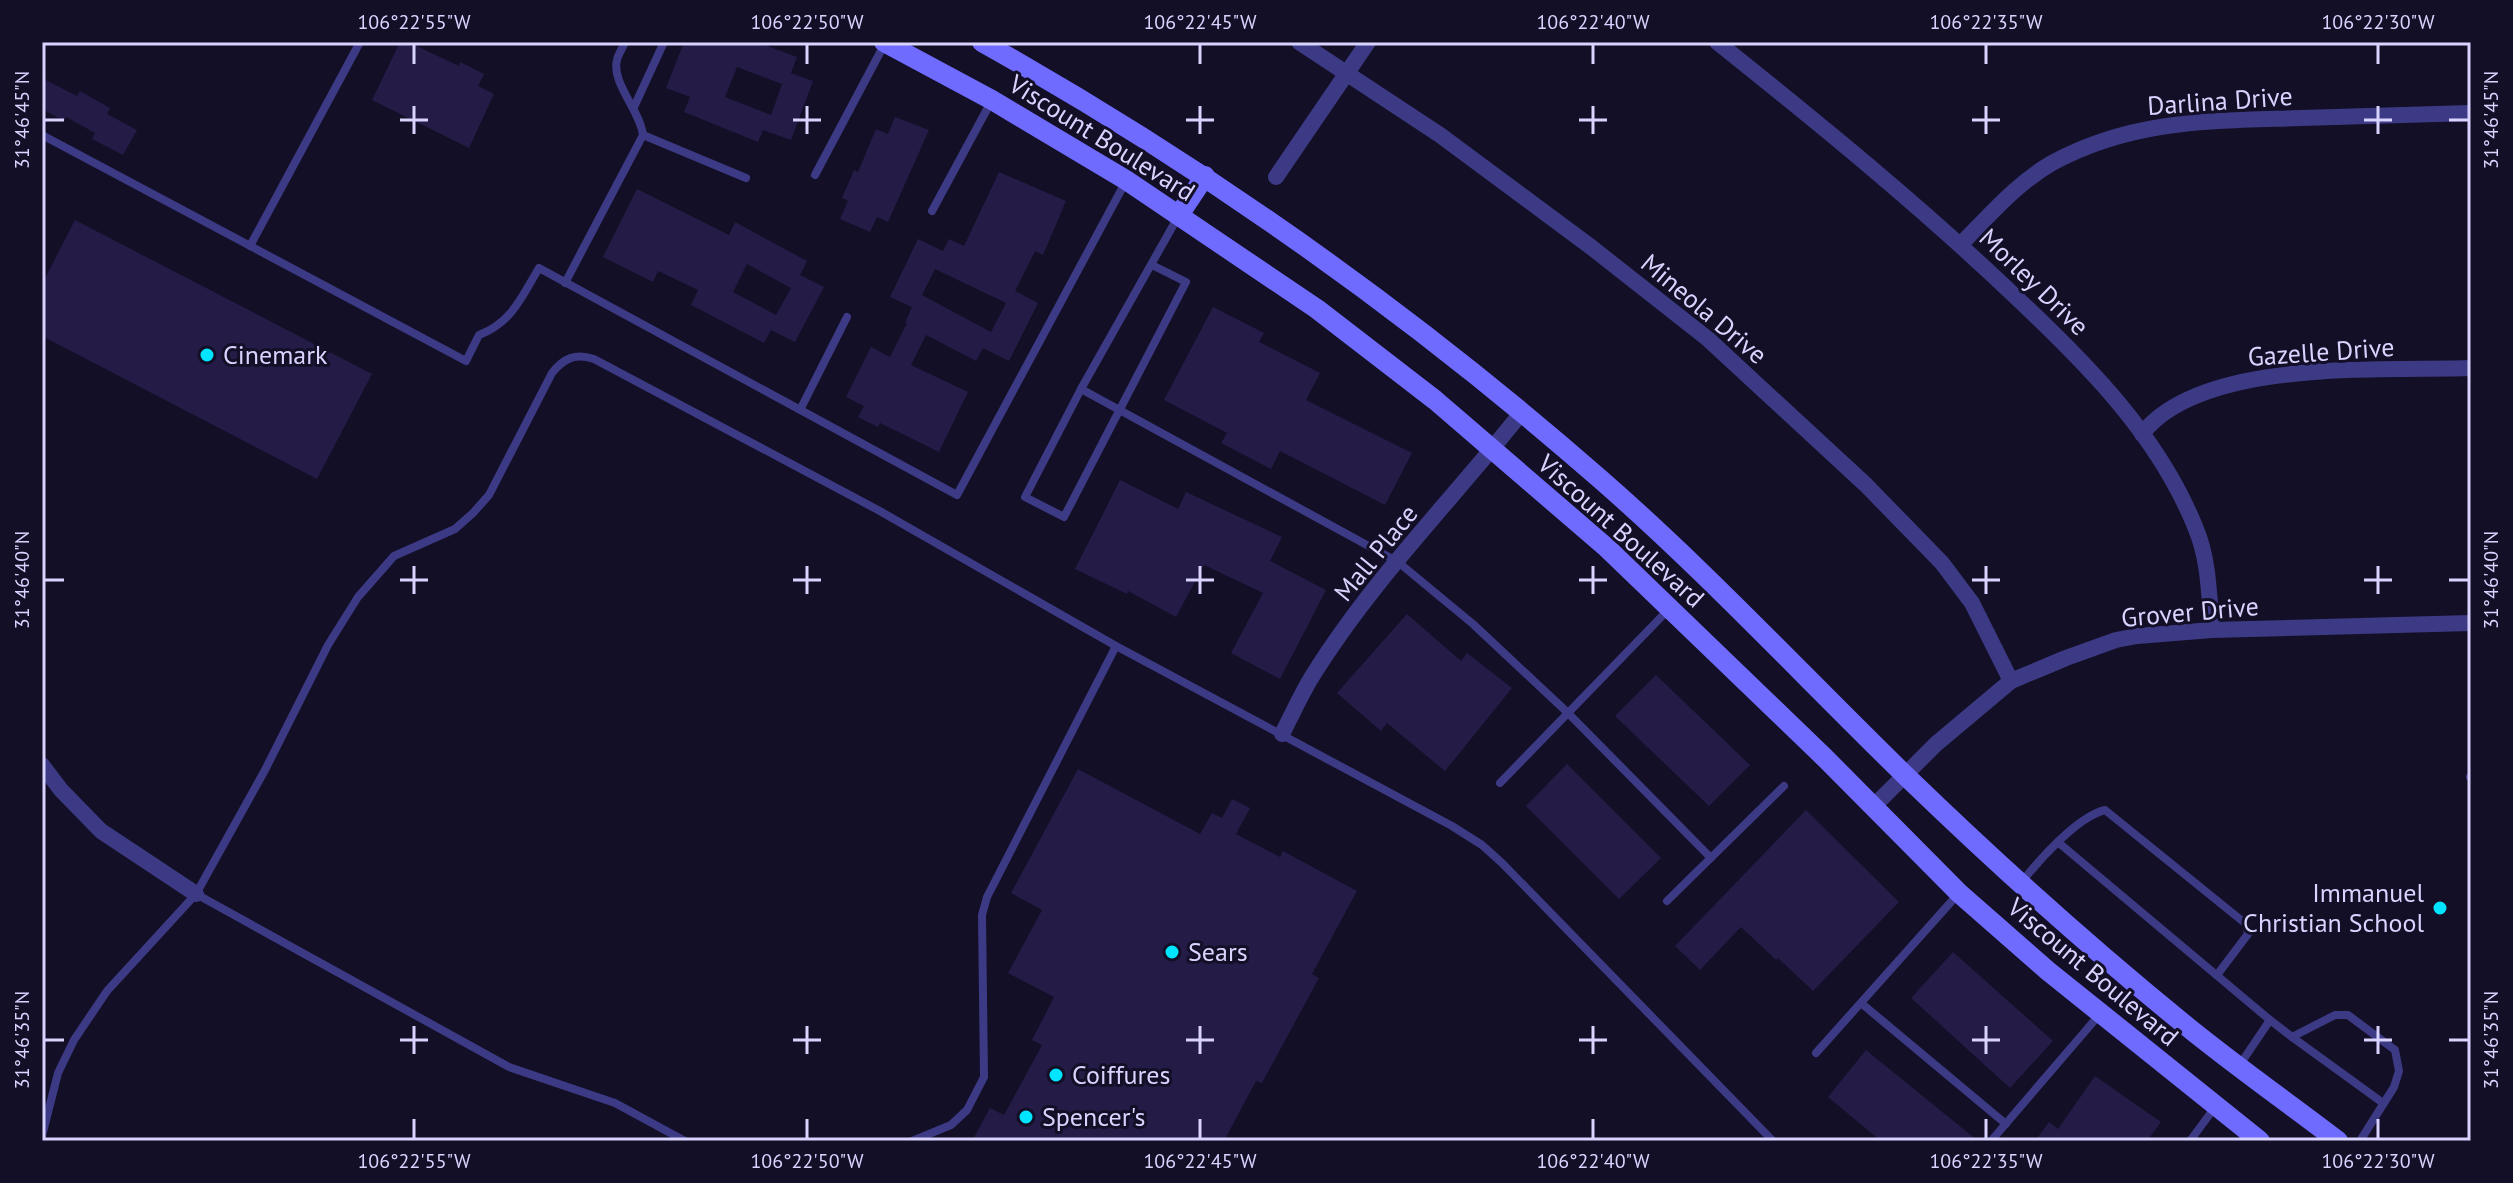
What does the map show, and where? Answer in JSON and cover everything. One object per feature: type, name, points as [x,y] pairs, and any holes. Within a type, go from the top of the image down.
[{"type":"main road","name":"Viscount Boulevard","points":[[884,42],[992,100],[1126,180],[1317,309],[1435,400],[1607,548],[1959,893],[2260,1141]]},
{"type":"main road","name":"Viscount Boulevard","points":[[982,42],[1077,95],[1205,176],[1350,277],[1522,412],[1678,549],[1906,776],[2020,883],[2175,1017],[2338,1141]]},
{"type":"main road","points":[[1179,215],[1205,176]]},
{"type":"street","name":"Mineola Drive","points":[[1299,42],[1440,135],[1708,339],[1907,525],[1942,563],[1972,603],[2011,681]]},
{"type":"street","points":[[1276,177],[1368,42]]},
{"type":"street","name":"Morley Drive","points":[[1717,42],[1961,244],[2102,383],[2155,449],[2197,530],[2205,557],[2212,630]]},
{"type":"street","name":"Darlina Drive","points":[[1961,244],[2003,203],[2050,165],[2113,137],[2159,125],[2471,113]]},
{"type":"street","name":"Gazelle Drive","points":[[2142,434],[2167,412],[2203,392],[2225,385],[2320,372],[2471,368]]},
{"type":"street","name":"Mall Place","points":[[1282,734],[1312,676],[1398,562],[1522,412]]},
{"type":"street","name":"Grover Drive","points":[[1873,807],[1936,744],[2011,681],[2116,640],[2212,630],[2471,623]]},
{"type":"street","points":[[42,765],[61,790],[101,831],[196,894]]},
{"type":"lane","points":[[250,246],[360,42]]},
{"type":"lane","points":[[565,283],[643,135],[634,107],[617,76],[617,61],[625,42]]},
{"type":"lane","points":[[634,107],[664,42]]},
{"type":"lane","points":[[815,175],[884,42]]},
{"type":"lane","points":[[932,211],[992,100]]},
{"type":"lane","points":[[42,135],[466,361],[479,335],[495,329],[510,317],[539,268],[957,495],[1126,180]]},
{"type":"lane","points":[[643,135],[746,178]]},
{"type":"lane","points":[[1152,265],[1186,282],[1064,517],[1025,497],[1081,389],[1179,215]]},
{"type":"lane","points":[[800,410],[847,317]]},
{"type":"lane","points":[[42,1136],[58,1073],[74,1040],[107,991],[196,894],[265,770],[328,645],[358,597],[394,556],[455,529],[473,513],[489,495],[552,373],[560,362],[581,355],[594,359],[878,510],[1116,646],[1482,845],[1773,1141]]},
{"type":"lane","points":[[1081,389],[1398,562],[1473,624],[1568,713],[1711,858]]},
{"type":"lane","points":[[1500,783],[1670,608]]},
{"type":"lane","points":[[912,1141],[951,1125],[967,1110],[984,1077],[984,906],[1116,646]]},
{"type":"lane","points":[[1667,901],[1784,786]]},
{"type":"lane","points":[[2020,883],[2043,854],[2090,814],[2105,810],[2246,924],[2248,934],[2217,975]]},
{"type":"lane","points":[[2059,843],[2270,1020],[2383,1103]]},
{"type":"lane","points":[[1816,1053],[1959,893]]},
{"type":"lane","points":[[196,894],[509,1067],[615,1103],[685,1141]]},
{"type":"lane","points":[[1861,1003],[2006,1124]]},
{"type":"lane","points":[[1991,1141],[2101,1013]]},
{"type":"lane","points":[[2292,1037],[2335,1015],[2348,1015],[2395,1050],[2399,1071],[2394,1087],[2360,1141]]},
{"type":"lane","points":[[2239,1066],[2270,1020]]},
{"type":"lane","points":[[2190,1141],[2215,1107]]},
{"type":"building","points":[[400,42],[408,42],[484,74],[478,86],[494,94],[469,148],[372,100]]},
{"type":"building","points":[[684,42],[757,42],[797,57],[791,73],[813,81],[791,140],[763,130],[758,142],[684,112],[690,97],[666,88]],"holes":[[[737,67],[782,84],[771,115],[725,97]]]},
{"type":"building","points":[[42,78],[77,96],[80,91],[110,108],[107,114],[137,130],[123,155],[92,139],[95,133],[66,117],[64,121],[42,109]]},
{"type":"building","points":[[895,117],[929,130],[888,222],[877,217],[870,232],[840,219],[848,201],[842,198],[854,170],[858,172],[876,129],[888,134]]},
{"type":"building","points":[[999,172],[1066,201],[1043,255],[1035,251],[1015,291],[1038,303],[1009,361],[983,348],[976,361],[926,335],[911,365],[968,392],[939,452],[880,423],[878,427],[858,417],[864,406],[846,397],[871,347],[890,357],[907,323],[912,307],[890,297],[918,239],[943,251],[949,239],[964,246]],"holes":[[[935,269],[1006,303],[991,332],[922,295]]]},
{"type":"building","points":[[637,189],[729,235],[735,222],[807,261],[800,275],[824,287],[795,342],[771,330],[764,343],[691,305],[698,290],[658,271],[653,282],[603,257]],"holes":[[[747,264],[791,288],[776,315],[733,292]]]},
{"type":"building","name":"Cinemark","points":[[75,220],[372,374],[317,479],[42,336],[42,284]]},
{"type":"building","points":[[1213,307],[1264,333],[1259,342],[1320,373],[1306,400],[1412,453],[1385,505],[1280,451],[1271,469],[1221,443],[1227,433],[1164,400]]},
{"type":"building","points":[[1120,480],[1178,509],[1186,492],[1282,537],[1270,561],[1326,590],[1280,679],[1231,653],[1263,593],[1204,565],[1176,617],[1128,591],[1127,594],[1075,569]]},
{"type":"building","points":[[1407,614],[1461,661],[1467,653],[1512,688],[1445,771],[1387,723],[1381,731],[1337,693]]},
{"type":"building","points":[[1656,675],[1750,765],[1709,806],[1615,716]]},
{"type":"building","points":[[1567,764],[1661,858],[1619,899],[1526,806]]},
{"type":"building","points":[[1078,769],[1200,834],[1212,813],[1222,818],[1232,799],[1250,808],[1236,834],[1280,857],[1283,851],[1357,891],[1312,974],[1319,978],[1262,1083],[1256,1081],[1224,1141],[972,1141],[990,1108],[1004,1115],[1042,1045],[1032,1040],[1054,997],[1008,973],[1042,910],[1011,893]]},
{"type":"building","points":[[1806,810],[1899,902],[1813,991],[1741,927],[1700,970],[1675,946]]},
{"type":"building","points":[[1953,952],[2053,1041],[2010,1088],[1911,998]]},
{"type":"building","points":[[1866,1050],[1978,1141],[1881,1141],[1828,1097]]},
{"type":"building","points":[[2095,1076],[2161,1122],[2147,1141],[2035,1141],[2049,1122],[2058,1129]]},
{"type":"place","name":"Cinemark","points":[[207,355]]},
{"type":"place","name":"Immanuel Christian School","points":[[2440,908]]},
{"type":"place","name":"Sears","points":[[1172,952]]},
{"type":"place","name":"Coiffures","points":[[1056,1075]]},
{"type":"place","name":"Spencer's","points":[[1026,1117]]}]
